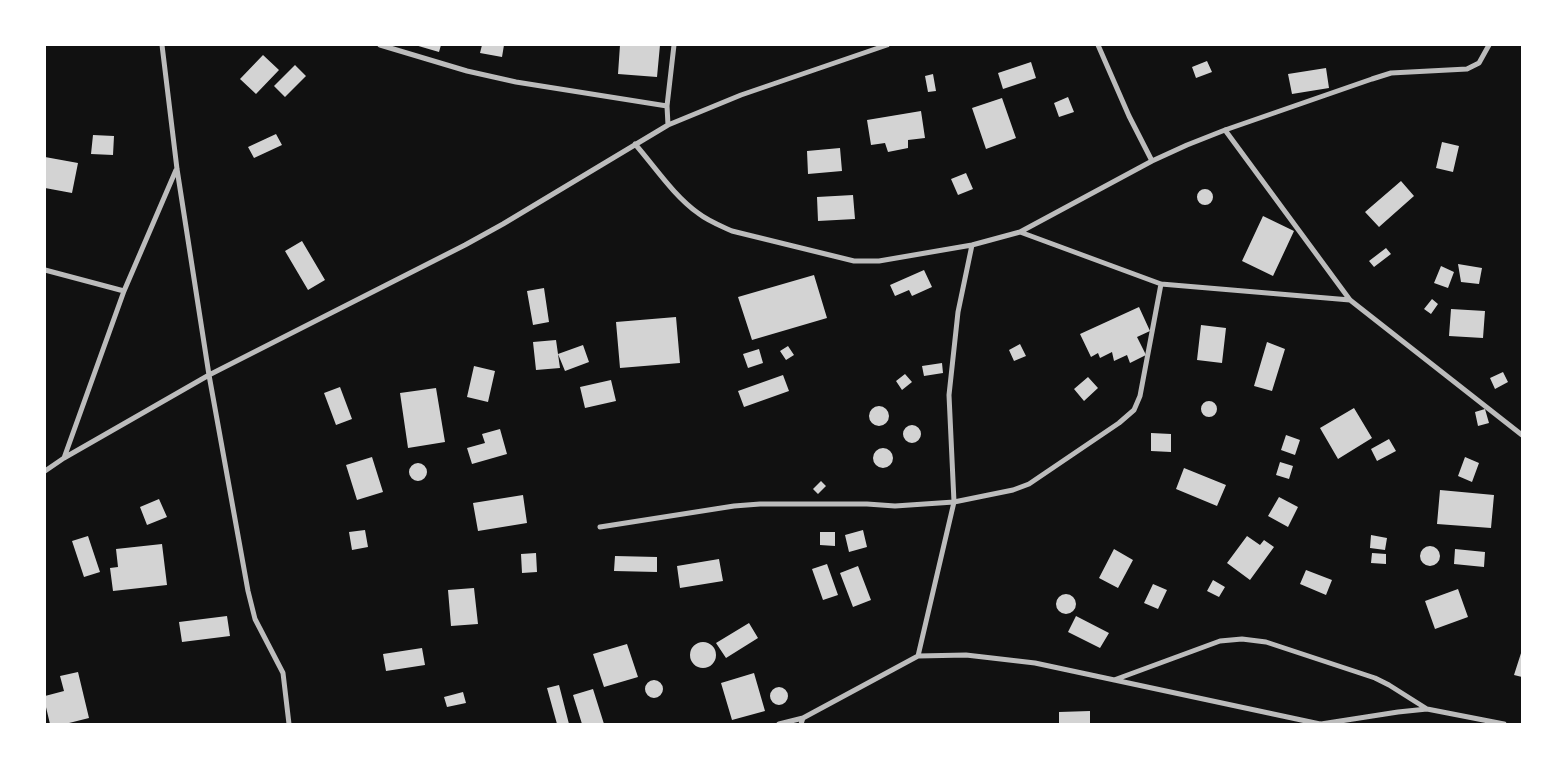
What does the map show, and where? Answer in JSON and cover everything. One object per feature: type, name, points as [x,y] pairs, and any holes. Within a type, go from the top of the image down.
[{"type":"street","points":[[162,45],[176,170],[209,375],[248,591],[255,619],[283,673],[289,724]]},
{"type":"street","points":[[380,45],[467,71],[516,82],[667,106]]},
{"type":"street","points":[[668,125],[667,106],[674,45]]},
{"type":"street","points":[[45,471],[64,458],[209,375],[503,224],[668,125],[741,95],[887,45]]},
{"type":"street","points":[[1098,45],[1129,116],[1152,161]]},
{"type":"street","points":[[635,144],[684,200],[699,214],[732,231],[854,261],[880,261],[972,245],[1020,232],[1152,161],[1225,130],[1385,75],[1467,69],[1479,63],[1489,45]]},
{"type":"street","points":[[1225,130],[1350,300],[1522,435]]},
{"type":"street","points":[[64,458],[124,291],[176,170]]},
{"type":"street","points":[[1020,232],[1161,284],[1350,300]]},
{"type":"street","points":[[918,656],[954,502],[949,395],[958,312],[972,245]]},
{"type":"street","points":[[45,270],[124,291]]},
{"type":"street","points":[[600,527],[734,506],[760,504],[866,504],[894,506],[954,502],[1013,490],[1029,484],[1119,423],[1134,410],[1140,396],[1161,284]]},
{"type":"street","points":[[1114,680],[1220,641],[1242,639],[1266,642],[1374,678],[1389,685],[1427,710]]},
{"type":"street","points":[[779,724],[802,721],[918,656],[966,654],[1035,663],[1320,724],[1398,712],[1427,710],[1504,724]]},
{"type":"building","points":[[415,45],[441,45],[439,52]]},
{"type":"building","points":[[482,45],[504,45],[502,57],[480,53]]},
{"type":"building","points":[[620,45],[660,45],[657,77],[618,74]]},
{"type":"building","points":[[263,55],[279,70],[256,94],[240,79]]},
{"type":"building","points":[[1207,61],[1212,72],[1196,78],[1192,67]]},
{"type":"building","points":[[1031,62],[1036,78],[1003,89],[998,73]]},
{"type":"building","points":[[295,65],[306,76],[285,97],[274,86]]},
{"type":"building","points":[[1326,68],[1329,88],[1292,94],[1288,74]]},
{"type":"building","points":[[933,74],[936,91],[928,92],[925,76]]},
{"type":"building","points":[[1068,97],[1074,112],[1059,117],[1054,103]]},
{"type":"building","points":[[1002,98],[1016,138],[986,149],[972,108]]},
{"type":"building","points":[[921,111],[925,138],[908,140],[908,148],[888,152],[885,143],[871,145],[867,120]]},
{"type":"building","points":[[276,134],[282,145],[254,158],[248,147]]},
{"type":"building","points":[[93,135],[114,136],[113,155],[91,154]]},
{"type":"building","points":[[1442,142],[1459,146],[1453,172],[1436,168]]},
{"type":"building","points":[[840,148],[842,171],[808,174],[807,151]]},
{"type":"building","points":[[45,157],[78,163],[72,193],[45,188]]},
{"type":"building","points":[[966,173],[973,189],[958,195],[951,179]]},
{"type":"building","points":[[1401,181],[1414,196],[1379,227],[1365,212]]},
{"type":"building","points":[[1202,189],[1208,189],[1213,194],[1211,203],[1202,205],[1197,200],[1197,194]]},
{"type":"building","points":[[853,195],[855,219],[818,221],[817,197]]},
{"type":"building","points":[[1263,216],[1294,231],[1273,276],[1242,261]]},
{"type":"building","points":[[302,241],[325,280],[308,290],[285,251]]},
{"type":"building","points":[[1386,248],[1391,254],[1374,267],[1369,261]]},
{"type":"building","points":[[1458,264],[1482,268],[1479,284],[1461,282]]},
{"type":"building","points":[[1441,266],[1454,272],[1448,288],[1434,283]]},
{"type":"building","points":[[924,270],[932,287],[912,296],[909,290],[895,296],[890,285]]},
{"type":"building","points":[[814,275],[827,318],[752,340],[738,297]]},
{"type":"building","points":[[544,288],[549,322],[533,325],[527,291]]},
{"type":"building","points":[[1432,299],[1438,304],[1431,314],[1424,309]]},
{"type":"building","points":[[1139,307],[1150,331],[1137,337],[1146,355],[1130,363],[1127,355],[1114,361],[1112,352],[1100,358],[1098,353],[1091,357],[1080,334]]},
{"type":"building","points":[[1451,309],[1485,311],[1483,338],[1449,336]]},
{"type":"building","points":[[676,317],[680,363],[620,368],[616,322]]},
{"type":"building","points":[[1201,325],[1226,328],[1222,363],[1197,360]]},
{"type":"building","points":[[556,340],[560,368],[536,370],[533,342]]},
{"type":"building","points":[[1267,342],[1285,349],[1272,391],[1254,386]]},
{"type":"building","points":[[1020,344],[1026,356],[1014,361],[1009,350]]},
{"type":"building","points":[[583,345],[589,362],[565,371],[558,354]]},
{"type":"building","points":[[788,346],[794,355],[786,360],[780,351]]},
{"type":"building","points":[[759,349],[763,363],[748,368],[743,354]]},
{"type":"building","points":[[942,363],[943,373],[924,376],[922,366]]},
{"type":"building","points":[[474,366],[495,371],[488,402],[467,397]]},
{"type":"building","points":[[1503,372],[1508,382],[1495,389],[1490,378]]},
{"type":"building","points":[[905,374],[912,382],[902,390],[896,381]]},
{"type":"building","points":[[783,375],[789,391],[744,407],[738,391]]},
{"type":"building","points":[[1088,377],[1098,388],[1084,401],[1074,389]]},
{"type":"building","points":[[611,380],[616,401],[585,408],[580,387]]},
{"type":"building","points":[[340,387],[352,419],[336,425],[324,393]]},
{"type":"building","points":[[436,388],[445,442],[408,448],[400,393]]},
{"type":"building","points":[[1206,401],[1212,401],[1217,406],[1215,415],[1206,417],[1201,412],[1201,406]]},
{"type":"building","points":[[879,406],[886,409],[889,416],[886,423],[879,426],[872,423],[869,416],[872,409]]},
{"type":"building","points":[[1354,408],[1372,438],[1338,459],[1320,428]]},
{"type":"building","points":[[1485,409],[1489,423],[1478,426],[1475,412]]},
{"type":"building","points":[[912,425],[918,428],[921,434],[918,440],[912,443],[906,440],[903,434],[906,428]]},
{"type":"building","points":[[500,429],[507,454],[472,464],[467,448],[485,443],[482,434]]},
{"type":"building","points":[[1151,433],[1171,434],[1171,452],[1151,451]]},
{"type":"building","points":[[1286,435],[1300,440],[1295,455],[1281,450]]},
{"type":"building","points":[[1389,439],[1396,451],[1377,461],[1371,449]]},
{"type":"building","points":[[879,448],[887,448],[893,454],[893,462],[887,468],[879,468],[873,462],[873,454]]},
{"type":"building","points":[[372,457],[383,492],[357,500],[346,465]]},
{"type":"building","points":[[1465,457],[1479,463],[1472,482],[1458,476]]},
{"type":"building","points":[[1280,462],[1293,466],[1289,479],[1276,475]]},
{"type":"building","points":[[418,463],[424,466],[427,472],[424,478],[418,481],[412,478],[409,472],[412,466]]},
{"type":"building","points":[[1184,468],[1226,485],[1217,506],[1176,489]]},
{"type":"building","points":[[821,481],[826,486],[818,494],[813,489]]},
{"type":"building","points":[[1440,490],[1494,495],[1491,528],[1437,524]]},
{"type":"building","points":[[523,495],[527,523],[478,531],[473,503]]},
{"type":"building","points":[[1279,497],[1298,507],[1288,527],[1268,516]]},
{"type":"building","points":[[159,499],[167,517],[147,525],[140,507]]},
{"type":"building","points":[[365,530],[368,547],[352,550],[349,532]]},
{"type":"building","points":[[863,530],[867,547],[849,552],[845,535]]},
{"type":"building","points":[[820,532],[835,532],[835,546],[820,545]]},
{"type":"building","points":[[1371,535],[1387,538],[1385,550],[1370,548]]},
{"type":"building","points":[[88,536],[100,572],[84,577],[72,541]]},
{"type":"building","points":[[1247,536],[1260,545],[1264,540],[1274,547],[1250,580],[1227,563]]},
{"type":"building","points":[[162,544],[167,585],[113,591],[110,568],[118,567],[116,549]]},
{"type":"building","points":[[1430,546],[1437,549],[1440,556],[1437,563],[1430,566],[1423,563],[1420,556],[1423,549]]},
{"type":"building","points":[[1114,549],[1133,560],[1118,588],[1099,578]]},
{"type":"building","points":[[1455,549],[1485,552],[1484,567],[1454,564]]},
{"type":"building","points":[[536,553],[537,572],[522,573],[521,554]]},
{"type":"building","points":[[1372,553],[1386,554],[1386,564],[1371,563]]},
{"type":"building","points":[[615,556],[657,557],[657,572],[614,571]]},
{"type":"building","points":[[719,559],[723,581],[680,588],[677,566]]},
{"type":"building","points":[[827,564],[838,595],[823,600],[812,569]]},
{"type":"building","points":[[858,566],[871,600],[853,607],[840,573]]},
{"type":"building","points":[[1306,570],[1332,580],[1326,595],[1300,584]]},
{"type":"building","points":[[1213,580],[1225,587],[1219,597],[1207,591]]},
{"type":"building","points":[[1153,584],[1167,590],[1158,609],[1144,603]]},
{"type":"building","points":[[474,588],[478,624],[451,626],[448,590]]},
{"type":"building","points":[[1458,589],[1468,617],[1435,629],[1425,601]]},
{"type":"building","points":[[1066,594],[1073,597],[1076,604],[1073,611],[1066,614],[1059,611],[1056,604],[1059,597]]},
{"type":"building","points":[[227,616],[230,636],[182,642],[179,622]]},
{"type":"building","points":[[1076,616],[1109,633],[1100,648],[1068,632]]},
{"type":"building","points":[[749,623],[758,638],[726,658],[716,643]]},
{"type":"building","points":[[703,642],[712,646],[716,655],[712,664],[703,668],[694,664],[690,655],[694,646]]},
{"type":"building","points":[[627,644],[638,677],[604,687],[593,654]]},
{"type":"building","points":[[422,648],[425,665],[386,671],[383,654]]},
{"type":"building","points":[[1522,650],[1522,677],[1514,675]]},
{"type":"building","points":[[78,672],[89,718],[65,724],[50,724],[45,696],[64,691],[60,676]]},
{"type":"building","points":[[754,673],[765,711],[732,720],[721,683]]},
{"type":"building","points":[[654,680],[660,683],[663,689],[660,695],[654,698],[648,695],[645,689],[648,683]]},
{"type":"building","points":[[559,685],[569,724],[557,724],[547,688]]},
{"type":"building","points":[[779,687],[785,690],[788,696],[785,702],[779,705],[773,702],[770,696],[773,690]]},
{"type":"building","points":[[593,689],[604,724],[582,724],[573,695]]},
{"type":"building","points":[[463,692],[466,703],[447,707],[444,697]]},
{"type":"building","points":[[1090,711],[1090,724],[1059,724],[1059,712]]}]
